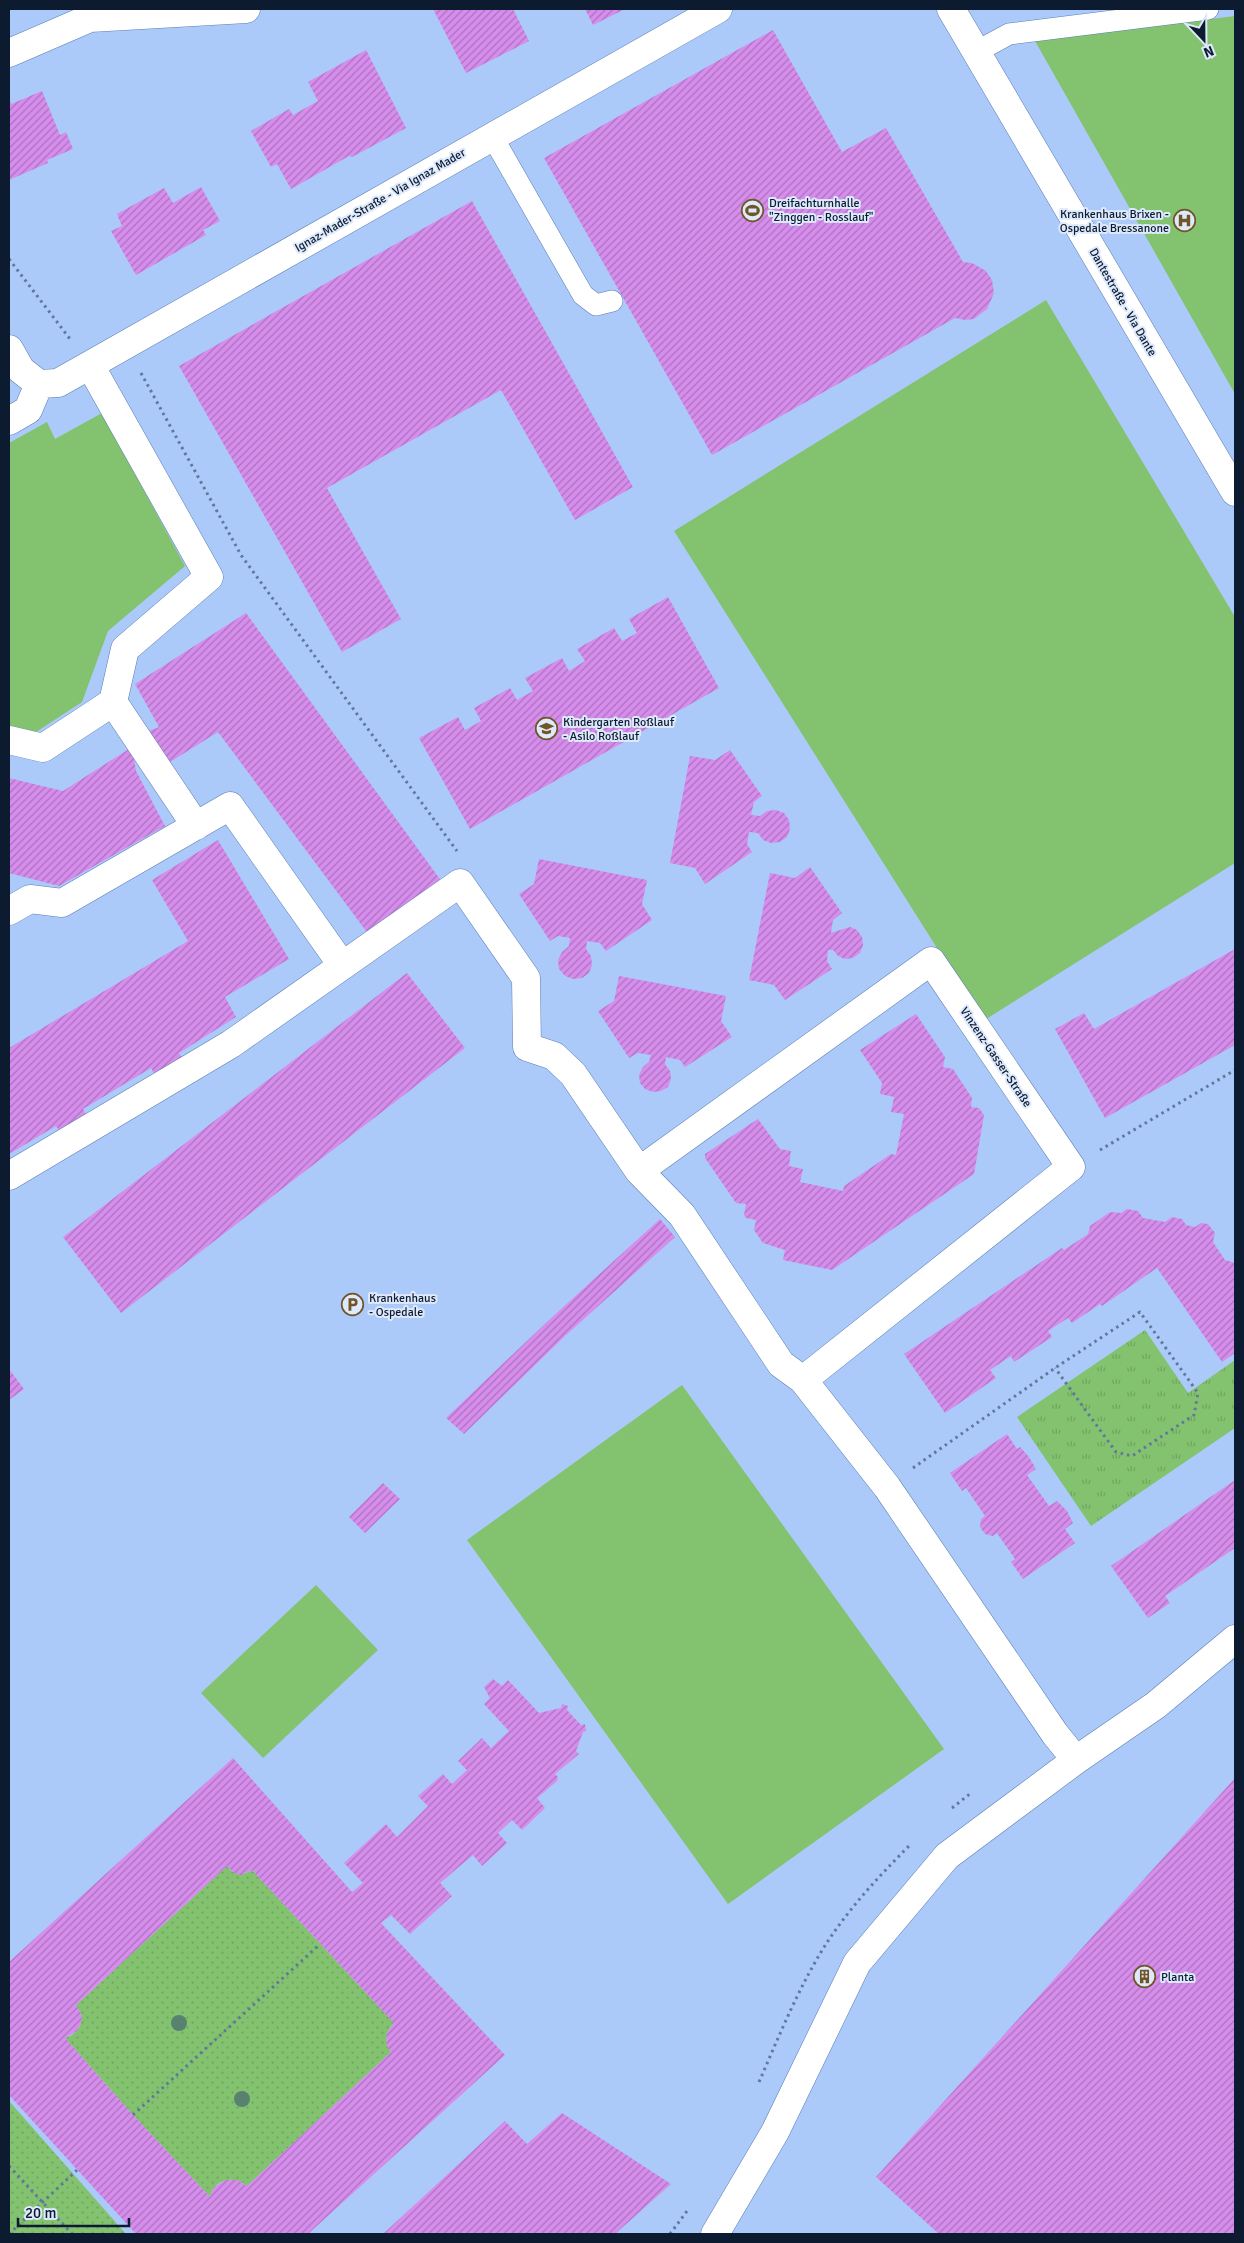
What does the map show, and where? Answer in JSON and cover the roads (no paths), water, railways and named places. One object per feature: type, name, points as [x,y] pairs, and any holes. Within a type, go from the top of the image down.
[{"type":"street","points":[[9,53],[90,18],[246,9]]},
{"type":"street","name":"Ignaz-Mader-Straße - Via Ignaz Mader","points":[[39,384],[58,382],[90,365],[718,9]]},
{"type":"street","name":"Dantestraße - Via Dante","points":[[951,9],[1235,492]]},
{"type":"street","points":[[9,349],[21,370],[39,384],[28,410],[9,421]]},
{"type":"street","points":[[9,740],[43,748],[113,702],[125,649],[209,577],[90,365]]},
{"type":"street","points":[[113,702],[196,826]]},
{"type":"street","points":[[9,911],[30,899],[62,903],[230,806],[342,965]]},
{"type":"street","points":[[9,1176],[231,1044],[460,883],[526,978],[527,1047],[554,1056],[573,1074],[639,1171],[682,1215],[781,1364],[803,1380],[887,1486],[1055,1734],[1076,1760]]},
{"type":"street","name":"Vinzenz-Gasser-Straße","points":[[639,1171],[932,961],[1071,1167],[803,1380]]},
{"type":"street","points":[[716,2234],[774,2132],[856,1963],[947,1856],[1076,1760],[1156,1705],[1235,1639]]},
{"type":"lane","points":[[976,52],[1009,34],[1208,9]]},
{"type":"lane","points":[[492,136],[582,295],[596,305],[612,301]]},
{"type":"place","name":"Dreifachturnhalle \"Zinggen - Rosslauf\"","points":[[753,210]]},
{"type":"place","name":"Krankenhaus Brixen - Ospedale Bressanone","points":[[1185,221]]},
{"type":"place","name":"Kindergarten Roßlauf - Asilo Roßlauf","points":[[547,729]]},
{"type":"place","name":"Krankenhaus - Ospedale","points":[[353,1305]]},
{"type":"place","name":"Planta","points":[[1145,1977]]}]
